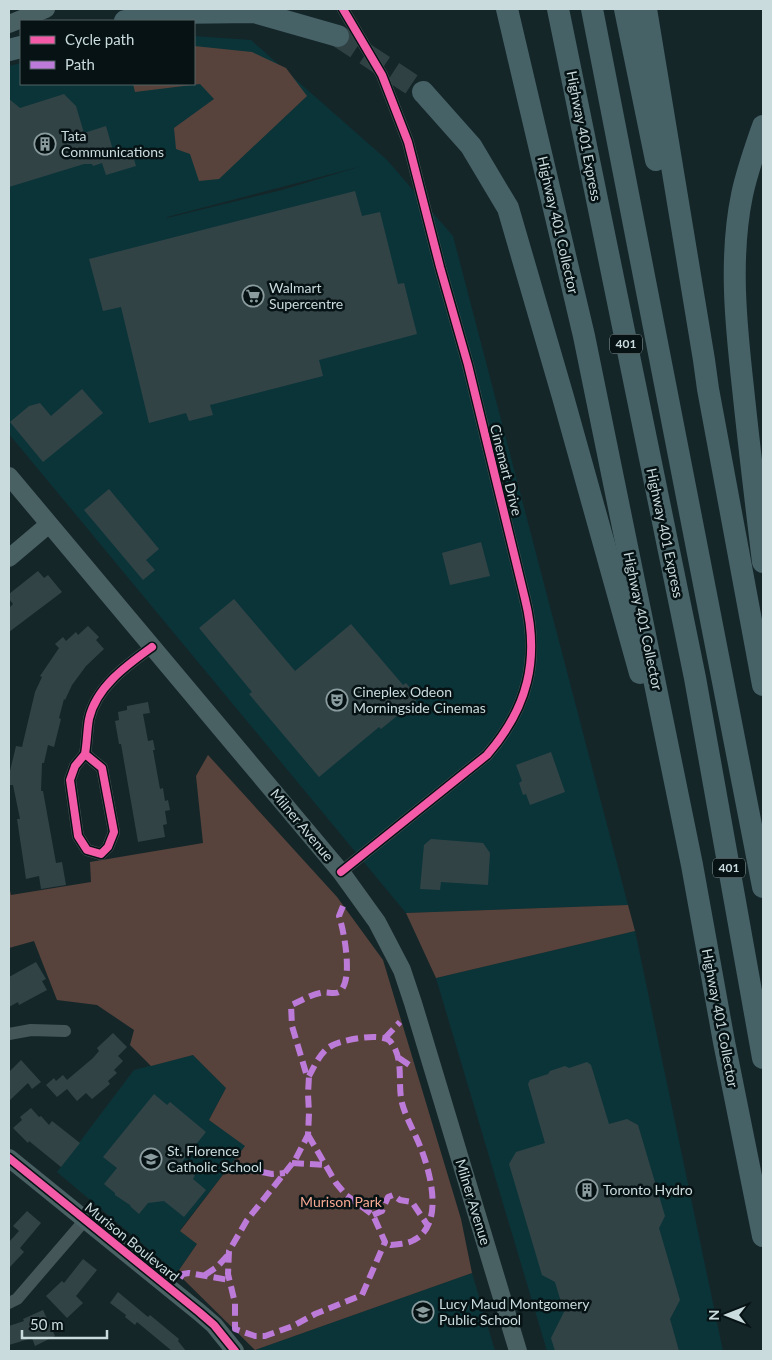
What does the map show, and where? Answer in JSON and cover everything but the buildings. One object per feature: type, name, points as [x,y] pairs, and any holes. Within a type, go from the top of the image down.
[{"type":"highway","name":"Highway 401 Collector","points":[[507,9],[584,336],[692,865],[724,1042],[763,1236]]},
{"type":"highway","name":"Highway 401 Express","points":[[558,9],[695,678],[763,1058]]},
{"type":"highway","name":"Highway 401 Express","points":[[592,9],[763,887]]},
{"type":"highway","points":[[625,9],[695,364],[708,389]]},
{"type":"highway","points":[[646,9],[708,389],[763,685]]},
{"type":"highway","points":[[130,20],[168,13],[254,12],[338,36]]},
{"type":"highway","points":[[423,92],[471,146],[508,208],[564,397],[692,865]]},
{"type":"highway","points":[[763,126],[742,195],[736,237],[735,283],[738,340],[763,562]]},
{"type":"highway","points":[[754,635],[763,614]]},
{"type":"main road","points":[[9,24],[46,9]]},
{"type":"main road","name":"Milner Avenue","points":[[9,476],[48,525],[116,603],[341,872],[377,922],[402,970],[425,1039],[518,1351]]},
{"type":"main road","points":[[9,558],[48,525]]},
{"type":"main road","name":"Murison Boulevard","points":[[9,1158],[210,1321],[235,1351]]},
{"type":"street","name":"Cinemart Drive","points":[[341,872],[487,755],[503,737],[518,710],[528,681],[532,650],[531,624],[526,599],[468,365],[440,267],[408,142],[382,75],[344,10]]},
{"type":"street","points":[[85,754],[102,768],[114,832],[108,847],[101,854],[86,850],[78,836],[70,780],[75,766],[85,754],[90,718],[102,691],[131,663],[152,647]]},
{"type":"street","points":[[9,1034],[31,1030],[65,1031]]},
{"type":"street","points":[[9,1303],[17,1299],[85,1220]]},
{"type":"shaded area","points":[[195,36],[251,40],[387,160],[453,236],[628,905],[406,913],[9,434],[9,66],[20,63],[20,85],[195,85]],"holes":[[[362,166],[282,190],[167,217]]]},
{"type":"shaded area","points":[[635,931],[723,1351],[547,1351],[436,978]]},
{"type":"shaded area","name":"St. Florence Catholic School","points":[[193,1055],[226,1088],[209,1120],[246,1145],[180,1230],[197,1244],[177,1273],[57,1172],[134,1070]]},
{"type":"shaded area","name":"Lucy Maud Montgomery Public School","points":[[472,1273],[495,1351],[255,1350]]},
{"type":"green space","points":[[195,46],[252,52],[286,68],[307,96],[219,179],[199,181],[190,154],[176,149],[174,128],[214,99],[200,84],[195,85]]},
{"type":"green space","points":[[133,85],[192,85],[135,92]]},
{"type":"green space","name":"Murison Park","points":[[208,755],[337,897],[383,960],[461,1219],[472,1273],[255,1350],[177,1273],[197,1244],[180,1231],[245,1146],[209,1120],[226,1088],[193,1055],[151,1066],[130,1045],[134,1030],[97,1005],[57,1000],[34,941],[9,948],[9,886],[11,895],[91,882],[90,862],[203,843],[196,776]]},
{"type":"green space","points":[[628,905],[635,931],[436,978],[406,913]]},
{"type":"tunnel","points":[[338,36],[423,92]]},
{"type":"marked path","points":[[308,1135],[336,1183],[346,1195],[373,1215],[385,1242],[362,1295],[315,1314],[293,1326],[265,1336],[255,1336],[235,1329],[235,1303],[228,1274],[229,1251],[247,1220],[295,1160],[308,1135],[309,1076],[306,1073],[292,1026],[291,1005],[316,994],[337,993],[344,986],[347,968],[339,916],[343,906]]},
{"type":"marked path","points":[[385,1038],[400,1022]]},
{"type":"marked path","points":[[309,1076],[325,1051],[340,1042],[378,1037],[390,1041],[395,1048],[398,1055],[402,1103],[428,1169],[431,1183],[432,1210],[424,1232],[414,1240],[391,1245],[385,1242]]},
{"type":"marked path","points":[[399,1058],[414,1068]]},
{"type":"marked path","points":[[292,1163],[325,1165]]},
{"type":"marked path","points":[[262,1172],[272,1174],[285,1173]]},
{"type":"marked path","points":[[373,1215],[382,1211],[388,1197],[393,1195],[400,1200],[412,1202],[428,1226]]},
{"type":"marked path","points":[[205,1275],[217,1267],[228,1255]]},
{"type":"marked path","points":[[180,1278],[183,1274],[189,1273],[229,1280]]},
{"type":"cycle path","points":[[341,872],[487,755],[501,737],[521,701],[527,682],[531,642],[525,599],[468,365],[440,267],[408,142],[382,75],[343,9]]},
{"type":"cycle path","points":[[85,754],[75,766],[70,780],[78,836],[87,850],[101,854],[108,847],[114,832],[102,768],[85,754],[89,719],[93,707],[105,687],[123,669],[152,647]]},
{"type":"cycle path","points":[[9,1158],[199,1312],[214,1325],[235,1351]]},
{"type":"place","name":"Tata Communications","points":[[45,144]]},
{"type":"place","name":"Walmart Supercentre","points":[[253,296]]},
{"type":"place","name":"Cineplex Odeon Morningside Cinemas","points":[[337,700]]},
{"type":"place","name":"St. Florence Catholic School","points":[[151,1159]]},
{"type":"place","name":"Toronto Hydro","points":[[587,1190]]},
{"type":"place","name":"Lucy Maud Montgomery Public School","points":[[423,1312]]}]
